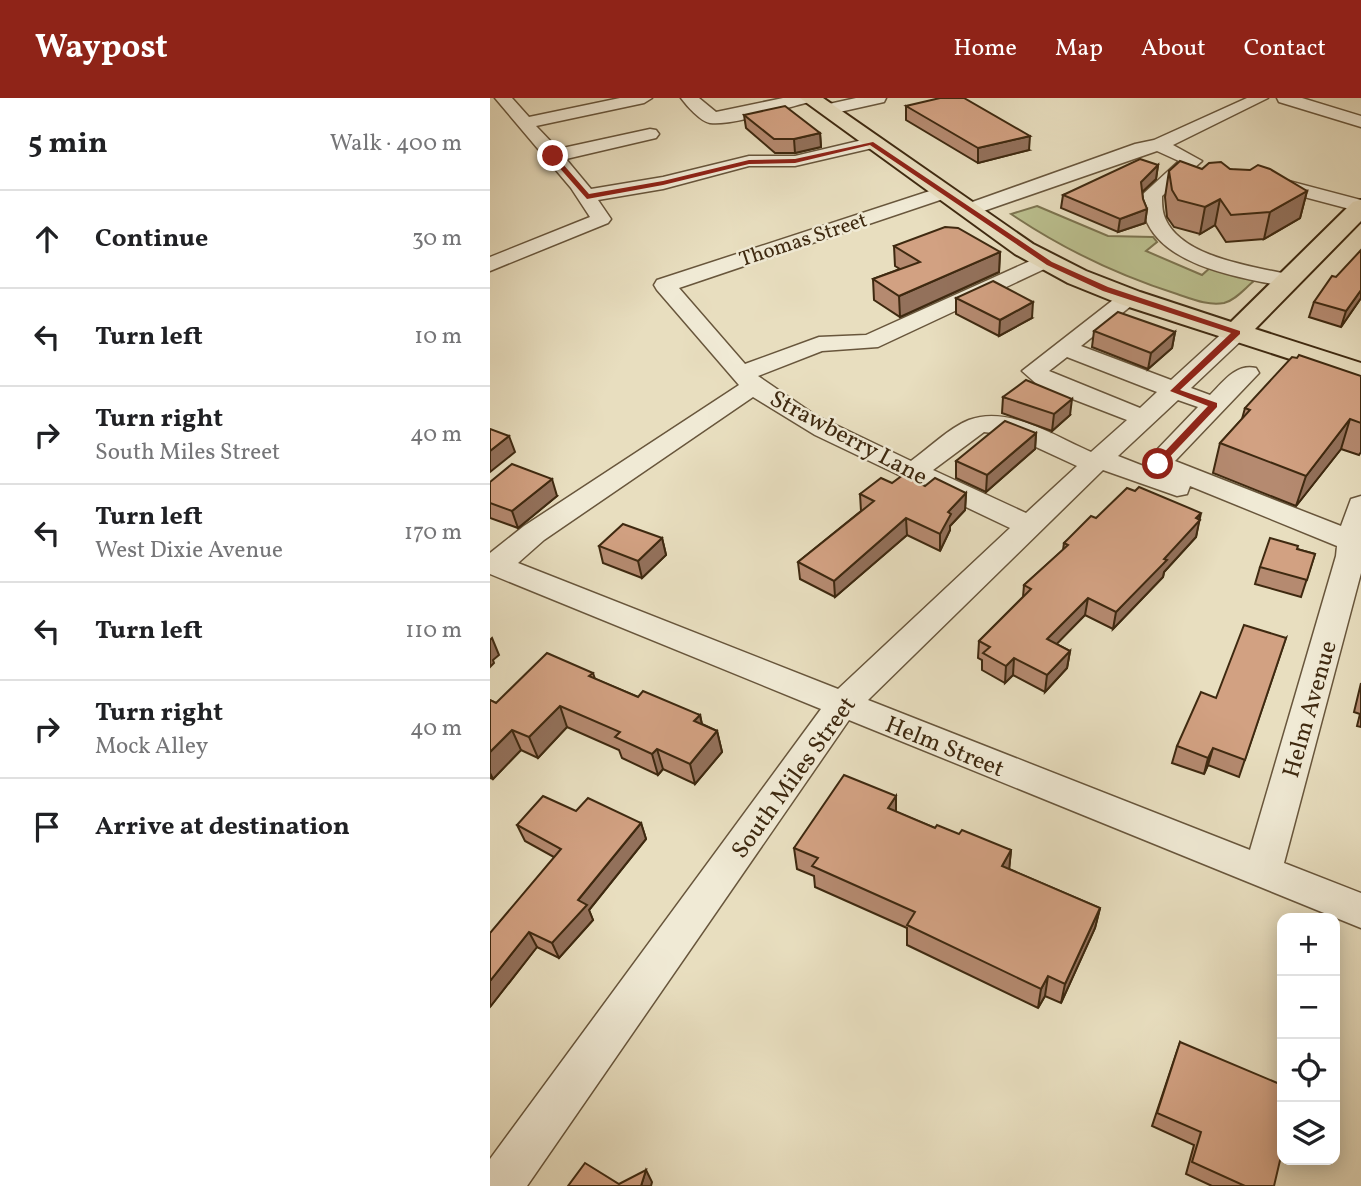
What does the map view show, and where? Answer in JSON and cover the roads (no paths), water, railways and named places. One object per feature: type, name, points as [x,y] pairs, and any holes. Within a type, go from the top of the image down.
[{"type":"main road","points":[[818,104],[942,193],[1046,261],[1076,277],[1130,298],[1361,373]]},
{"type":"main road","points":[[1237,332],[1361,206]]},
{"type":"street","points":[[490,265],[601,219],[587,197],[503,98]]},
{"type":"street","points":[[524,123],[644,98]]},
{"type":"street","points":[[689,98],[712,118],[732,116],[803,98]]},
{"type":"street","points":[[818,104],[878,98]]},
{"type":"street","points":[[968,210],[1102,162],[1159,145],[1260,98]]},
{"type":"street","points":[[1285,98],[1361,122]]},
{"type":"street","points":[[1320,111],[1327,117],[1361,129]]},
{"type":"street","points":[[553,156],[650,134]]},
{"type":"street","points":[[587,197],[663,183],[749,162],[795,161],[871,143]]},
{"type":"street","points":[[1159,145],[1200,163],[1180,168],[1152,195],[1150,209],[1170,242],[1191,254],[1232,268],[1288,281]]},
{"type":"street","points":[[1246,175],[1361,206]]},
{"type":"street","name":"Thomas Street","points":[[665,285],[942,193]]},
{"type":"street","points":[[493,565],[534,533],[615,481],[747,380],[819,344],[870,342],[1046,261]]},
{"type":"street","name":"Strawberry Lane","points":[[665,285],[747,380],[786,409],[832,434],[1029,526]]},
{"type":"street","points":[[1130,298],[1034,371],[1048,381],[1144,418]]},
{"type":"street","name":"South Miles Street","points":[[499,1186],[842,705],[1097,461],[1237,332]]},
{"type":"street","points":[[1064,348],[1214,405]]},
{"type":"street","points":[[1247,373],[1158,464],[1354,552]]},
{"type":"street","points":[[913,472],[976,426],[985,423],[1008,425],[1097,461],[1354,552]]},
{"type":"street","name":"Helm Avenue","points":[[1263,872],[1354,552],[1361,505]]},
{"type":"street","name":"Helm Street","points":[[493,565],[1361,911]]}]
